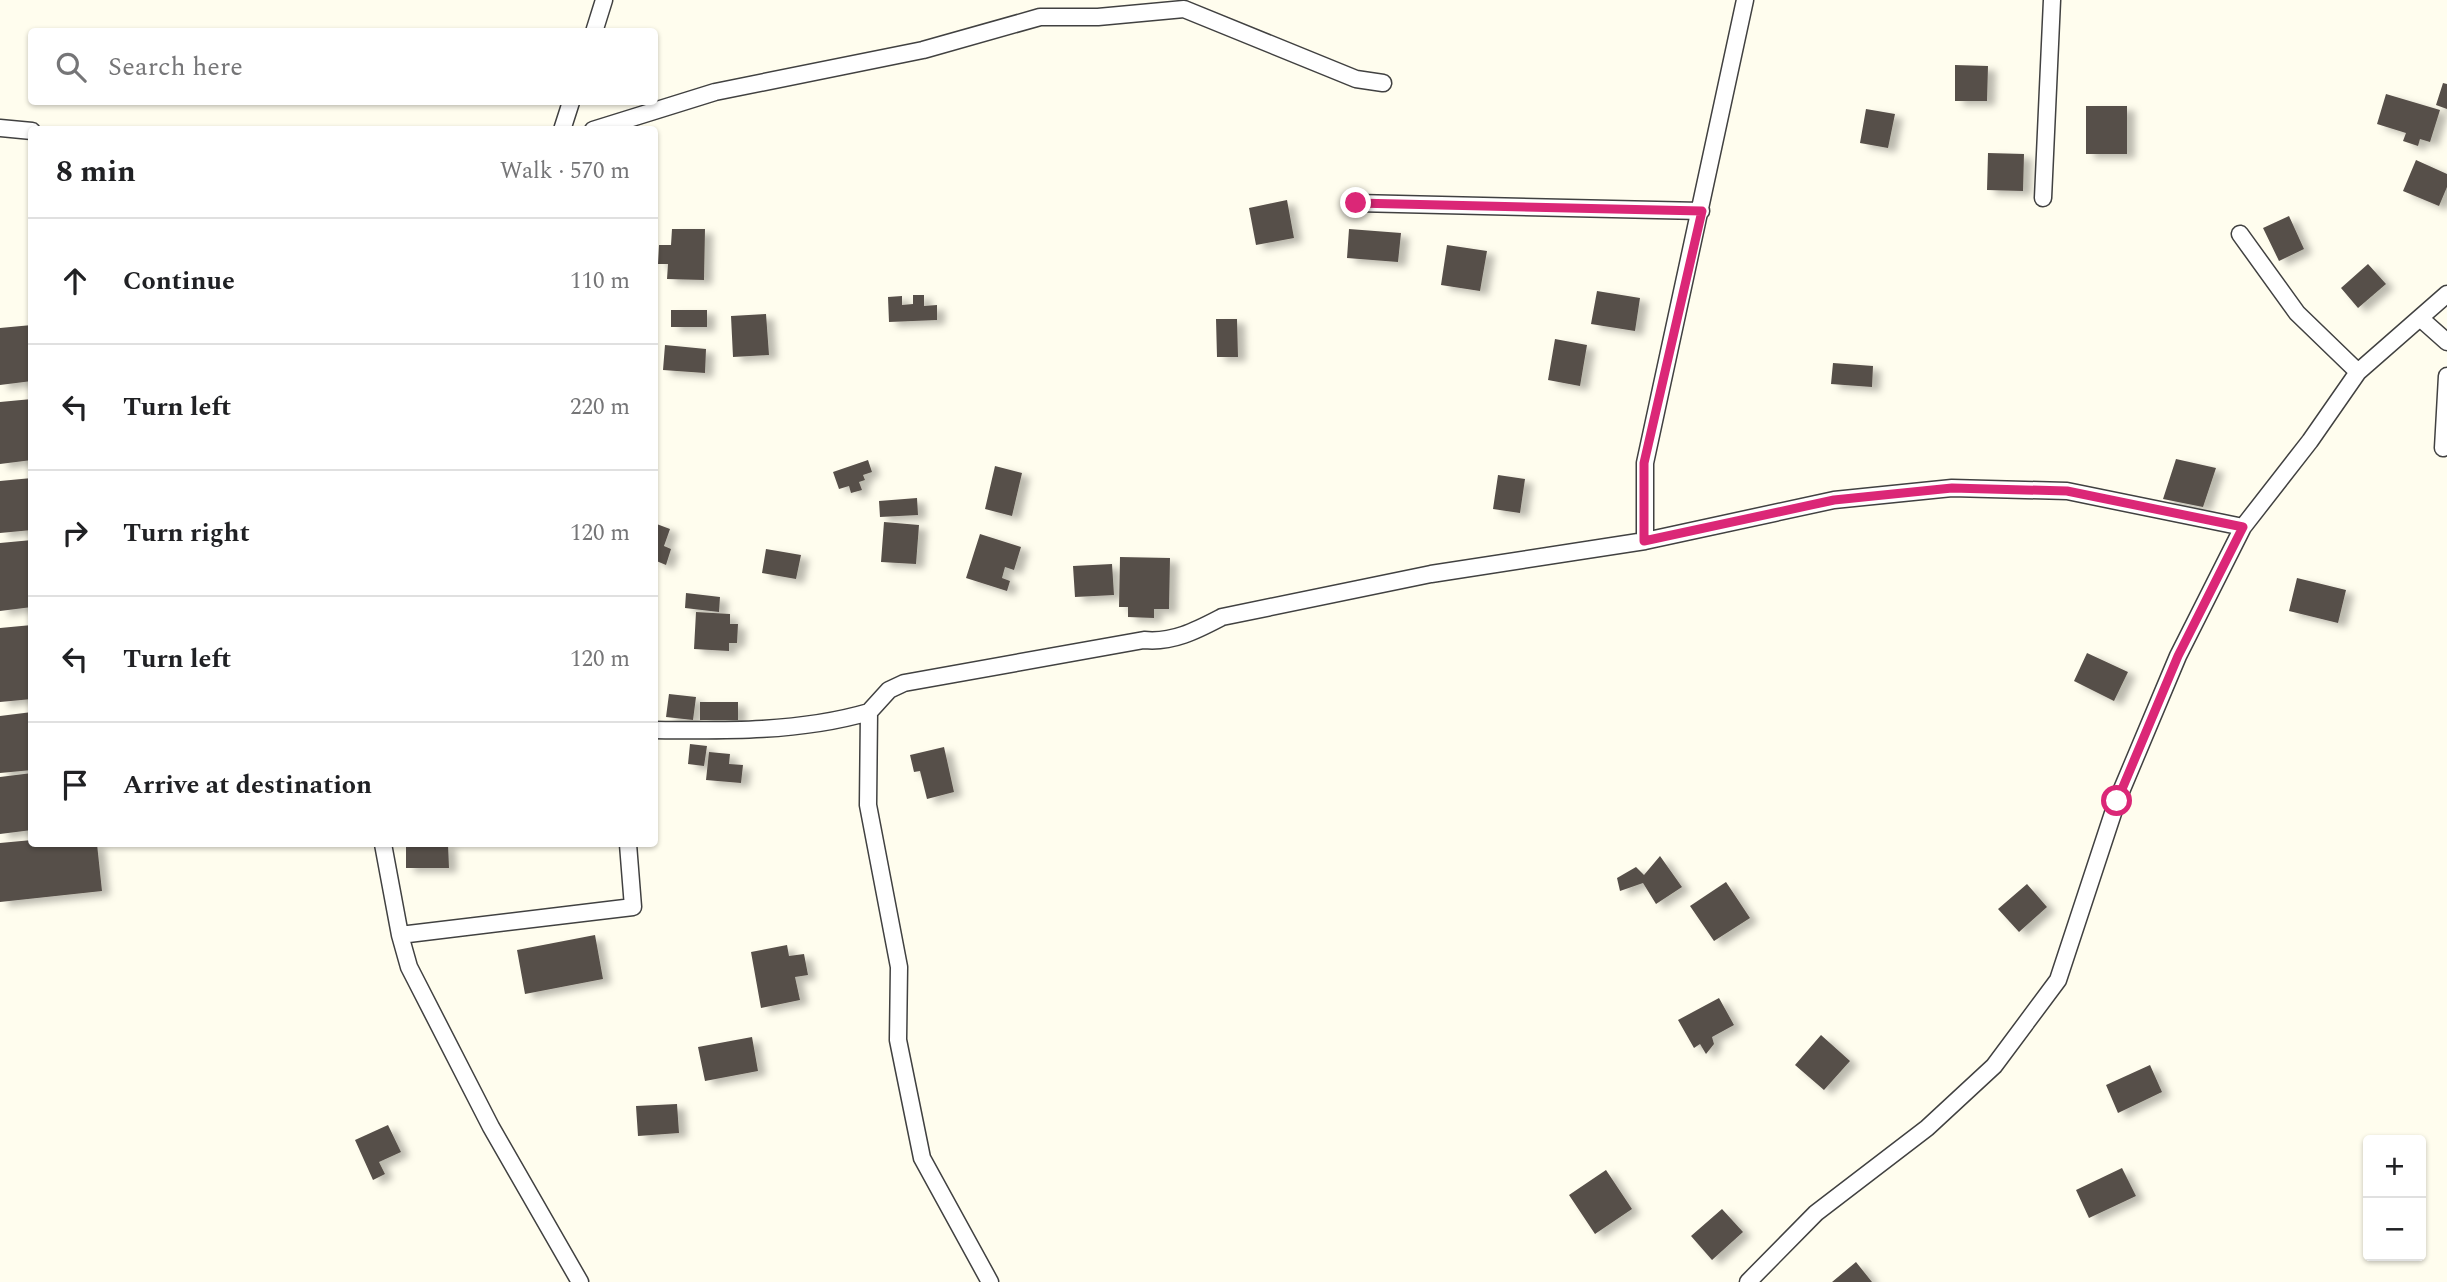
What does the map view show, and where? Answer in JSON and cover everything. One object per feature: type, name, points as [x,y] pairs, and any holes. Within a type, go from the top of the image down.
[{"type":"street","points":[[595,28],[604,0]]},
{"type":"street","points":[[1644,541],[1644,463],[1702,211],[1745,0]]},
{"type":"street","points":[[2043,198],[2052,0]]},
{"type":"street","points":[[606,126],[715,92],[923,50],[1040,17],[1098,17],[1184,9],[1356,79],[1383,83]]},
{"type":"street","points":[[563,126],[570,105]]},
{"type":"street","points":[[0,128],[28,131]]},
{"type":"street","points":[[1356,203],[1702,211]]},
{"type":"street","points":[[2240,234],[2297,313],[2358,372]]},
{"type":"street","points":[[1748,1282],[1815,1213],[1927,1128],[1994,1066],[2058,980],[2117,801],[2178,656],[2243,527],[2311,441],[2358,372],[2447,294]]},
{"type":"street","points":[[2420,318],[2447,341]]},
{"type":"street","points":[[2443,448],[2447,376]]},
{"type":"street","points":[[658,730],[707,731],[842,720],[869,712],[888,690],[904,683],[1144,640],[1161,642],[1194,632],[1222,617],[1431,574],[1644,541],[1834,500],[1952,488],[2067,491],[2243,527]]},
{"type":"street","points":[[869,712],[868,805],[899,967],[898,1040],[919,1146],[922,1158],[990,1282]]},
{"type":"street","points":[[384,847],[400,935],[409,967],[491,1127],[580,1282]]},
{"type":"street","points":[[400,935],[633,906],[628,847]]},
{"type":"building","points":[[1955,65],[1988,66],[1987,101],[1955,101]]},
{"type":"building","points":[[2443,83],[2447,84],[2447,109],[2436,105]]},
{"type":"building","points":[[2386,94],[2440,110],[2430,142],[2420,139],[2418,146],[2403,141],[2406,133],[2377,124]]},
{"type":"building","points":[[2086,106],[2127,106],[2127,154],[2086,154]]},
{"type":"building","points":[[1866,109],[1895,114],[1888,148],[1860,143]]},
{"type":"building","points":[[1988,153],[2024,154],[2023,191],[1987,190]]},
{"type":"building","points":[[2416,160],[2447,174],[2447,187],[2439,206],[2403,191]]},
{"type":"building","points":[[1287,200],[1294,238],[1256,245],[1249,208]]},
{"type":"building","points":[[2289,216],[2304,249],[2279,261],[2263,228]]},
{"type":"building","points":[[672,229],[705,229],[704,280],[667,279],[668,264],[658,264],[659,245],[671,245]]},
{"type":"building","points":[[1349,229],[1401,233],[1398,262],[1347,258]]},
{"type":"building","points":[[1447,245],[1487,251],[1480,291],[1441,285]]},
{"type":"building","points":[[2368,264],[2386,284],[2358,308],[2341,288]]},
{"type":"building","points":[[1597,291],[1640,298],[1635,331],[1591,324]]},
{"type":"building","points":[[913,295],[924,295],[924,306],[937,305],[937,320],[889,322],[888,297],[902,296],[902,305],[913,304]]},
{"type":"building","points":[[671,310],[707,310],[707,327],[671,327]]},
{"type":"building","points":[[766,314],[769,355],[733,357],[731,316]]},
{"type":"building","points":[[1216,319],[1237,319],[1238,357],[1217,357]]},
{"type":"building","points":[[28,325],[28,382],[0,385],[0,328]]},
{"type":"building","points":[[1555,339],[1587,345],[1580,386],[1548,380]]},
{"type":"building","points":[[665,345],[706,349],[705,373],[663,370]]},
{"type":"building","points":[[1833,363],[1873,366],[1872,387],[1831,384]]},
{"type":"building","points":[[28,399],[28,460],[0,464],[0,402]]},
{"type":"building","points":[[2176,459],[2216,468],[2203,507],[2163,499]]},
{"type":"building","points":[[868,460],[872,472],[863,475],[865,480],[859,482],[862,490],[851,493],[849,486],[839,489],[833,472]]},
{"type":"building","points":[[995,466],[1022,473],[1012,516],[985,509]]},
{"type":"building","points":[[1498,475],[1525,479],[1520,513],[1493,509]]},
{"type":"building","points":[[28,478],[28,530],[0,533],[0,481]]},
{"type":"building","points":[[917,498],[918,515],[880,517],[879,501]]},
{"type":"building","points":[[884,522],[919,525],[916,564],[881,562]]},
{"type":"building","points":[[658,524],[670,529],[664,546],[671,549],[666,565],[658,562]]},
{"type":"building","points":[[980,534],[1021,547],[1014,570],[1005,567],[1002,578],[1010,581],[1007,591],[966,578]]},
{"type":"building","points":[[28,540],[28,608],[0,611],[0,543]]},
{"type":"building","points":[[766,549],[801,555],[796,579],[762,573]]},
{"type":"building","points":[[1120,557],[1170,558],[1169,609],[1154,609],[1154,618],[1128,617],[1128,607],[1119,607]]},
{"type":"building","points":[[1112,564],[1114,595],[1075,597],[1073,566]]},
{"type":"building","points":[[2297,578],[2346,590],[2338,623],[2289,611]]},
{"type":"building","points":[[686,593],[720,597],[719,612],[685,608]]},
{"type":"building","points":[[696,612],[730,614],[730,624],[738,624],[737,643],[729,643],[729,651],[694,649]]},
{"type":"building","points":[[28,625],[28,699],[0,702],[0,628]]},
{"type":"building","points":[[2087,653],[2128,672],[2114,701],[2074,681]]},
{"type":"building","points":[[669,694],[696,697],[693,720],[666,717]]},
{"type":"building","points":[[700,702],[738,702],[738,720],[700,720]]},
{"type":"building","points":[[28,712],[28,770],[0,773],[0,716]]},
{"type":"building","points":[[690,744],[707,746],[704,766],[688,764]]},
{"type":"building","points":[[944,747],[954,792],[927,799],[920,771],[914,772],[910,755]]},
{"type":"building","points":[[709,752],[730,754],[729,764],[743,765],[741,783],[706,780]]},
{"type":"building","points":[[28,774],[28,830],[0,834],[0,777]]},
{"type":"building","points":[[28,840],[28,847],[97,847],[102,891],[0,902],[0,843]]},
{"type":"building","points":[[406,847],[448,847],[449,868],[406,868]]},
{"type":"building","points":[[1660,856],[1682,887],[1656,904],[1643,883],[1620,891],[1617,878],[1636,867],[1644,875]]},
{"type":"building","points":[[1726,882],[1750,918],[1714,941],[1690,906]]},
{"type":"building","points":[[2027,884],[2047,907],[2019,932],[1998,909]]},
{"type":"building","points":[[595,935],[603,979],[525,994],[517,950]]},
{"type":"building","points":[[787,945],[789,956],[804,954],[808,975],[795,977],[800,1000],[761,1008],[751,952]]},
{"type":"building","points":[[1719,998],[1734,1025],[1712,1037],[1714,1044],[1706,1054],[1700,1044],[1694,1048],[1678,1020]]},
{"type":"building","points":[[1821,1035],[1850,1061],[1824,1090],[1795,1065]]},
{"type":"building","points":[[752,1037],[758,1071],[705,1081],[698,1047]]},
{"type":"building","points":[[2150,1065],[2162,1092],[2118,1113],[2106,1085]]},
{"type":"building","points":[[677,1104],[679,1133],[638,1136],[636,1106]]},
{"type":"building","points":[[388,1125],[401,1152],[379,1162],[385,1174],[373,1180],[355,1140]]},
{"type":"building","points":[[2122,1168],[2136,1196],[2089,1218],[2076,1190]]},
{"type":"building","points":[[1606,1170],[1632,1209],[1595,1234],[1569,1195]]},
{"type":"building","points":[[1722,1209],[1743,1232],[1712,1260],[1691,1236]]},
{"type":"building","points":[[1856,1262],[1872,1282],[1832,1282]]},
{"type":"route","points":[[1356,203],[1702,211],[1644,463],[1644,541],[1834,500],[1952,488],[2067,491],[2243,527],[2178,656],[2117,801]]}]
